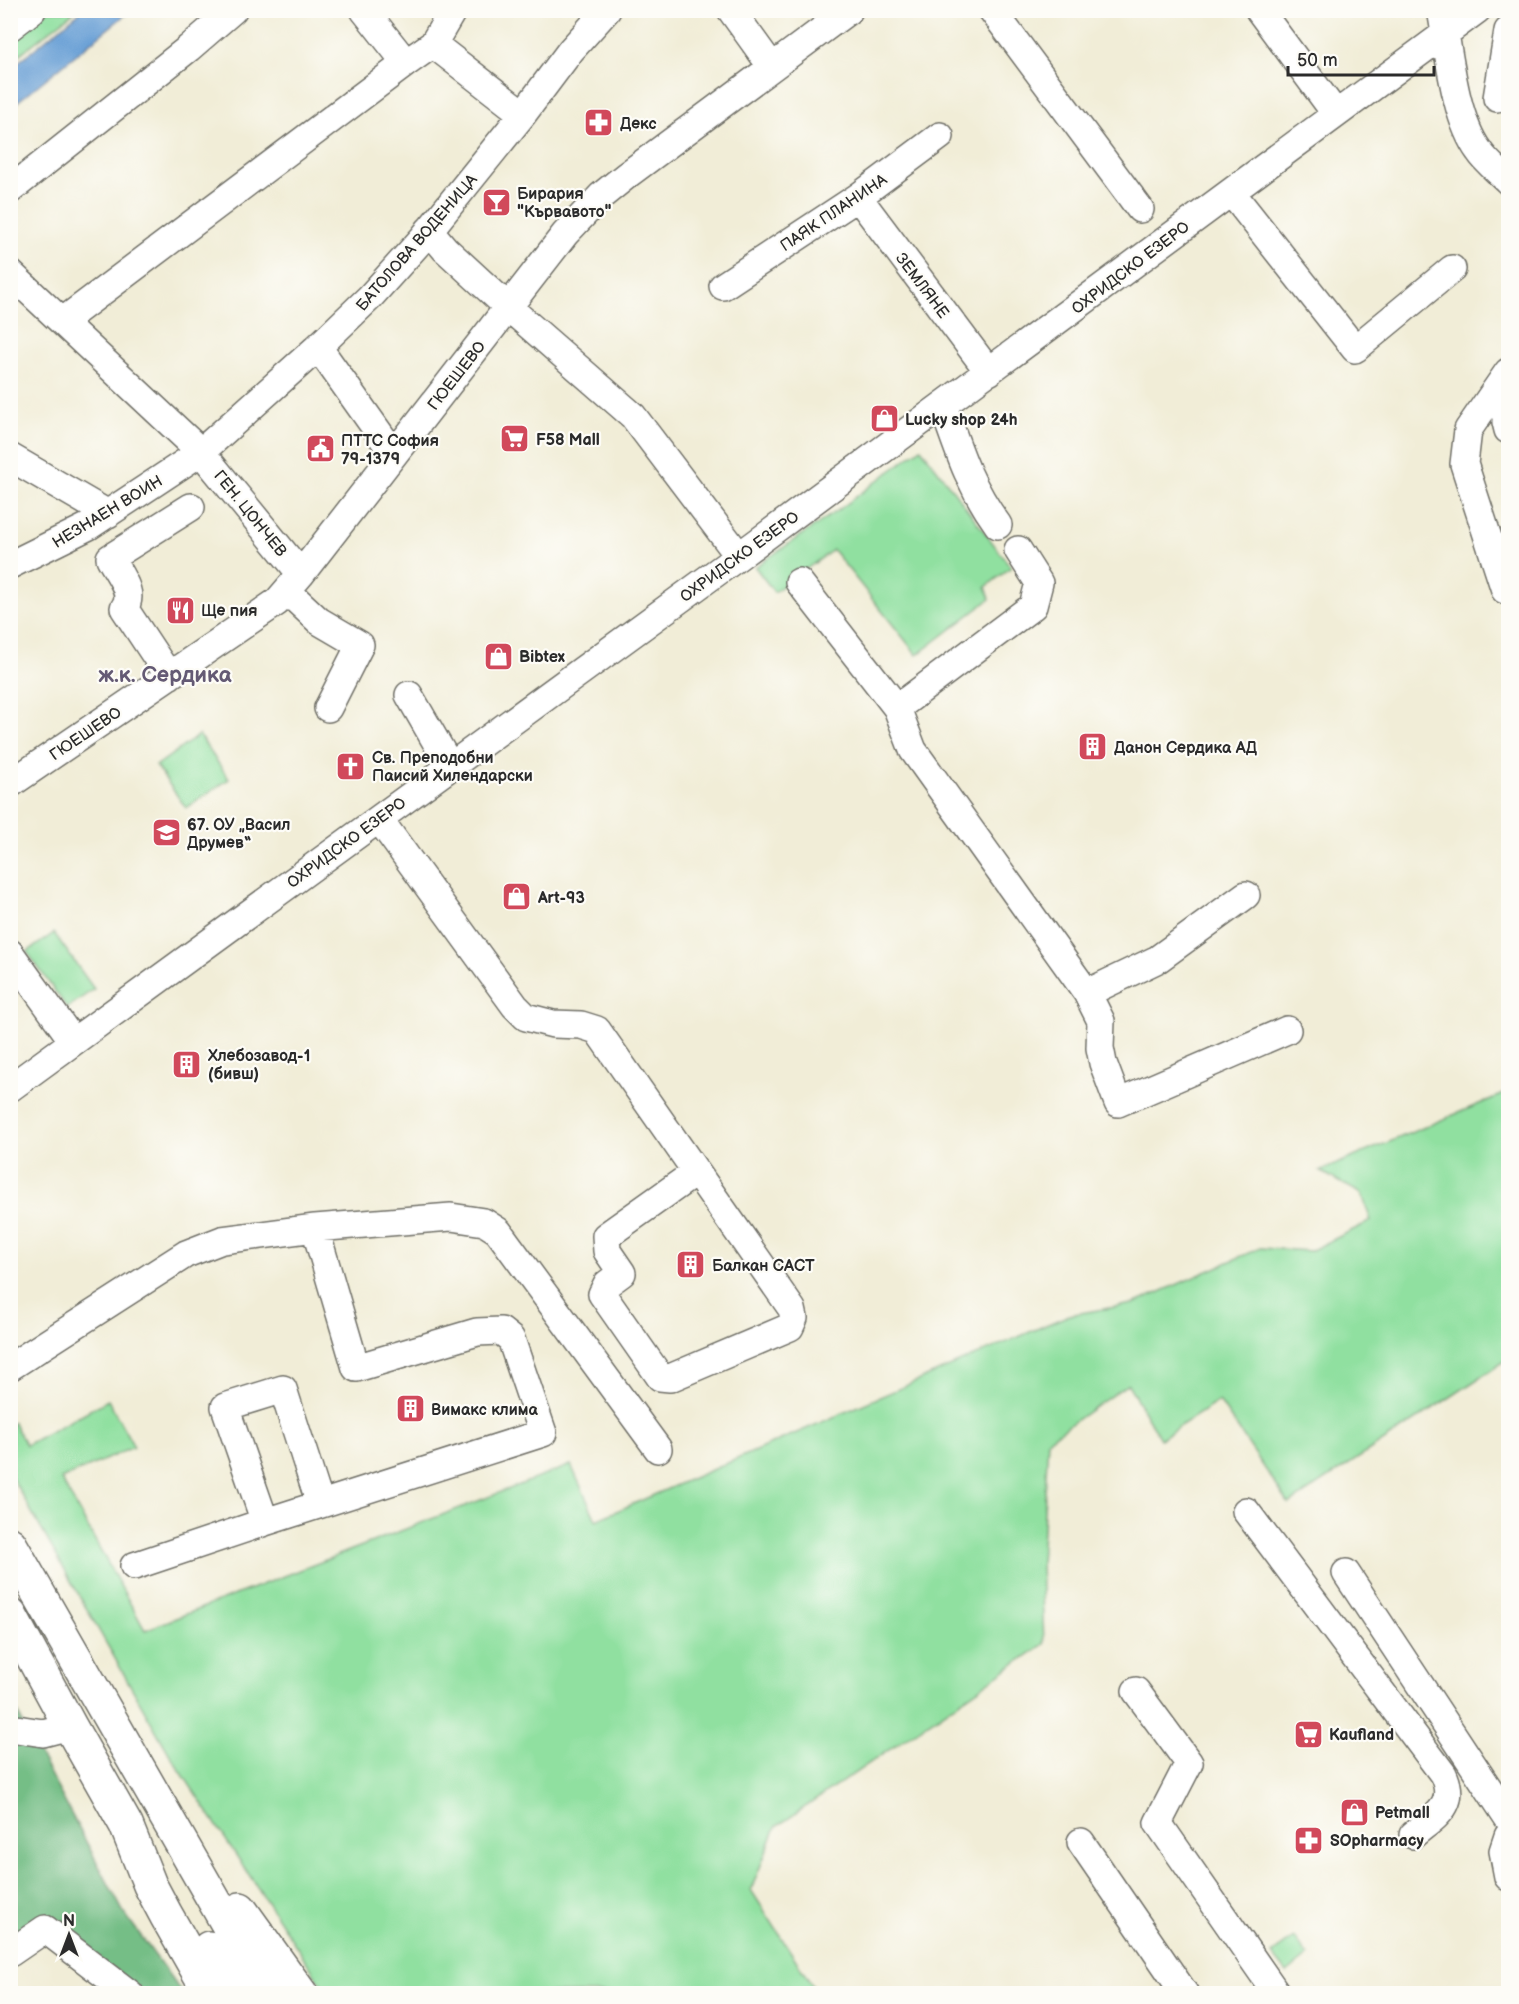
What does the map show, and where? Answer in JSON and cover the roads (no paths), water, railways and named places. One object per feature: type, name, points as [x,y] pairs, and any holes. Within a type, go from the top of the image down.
[{"type":"main road","points":[[10,1544],[151,1786],[254,1970],[271,1994]]},
{"type":"main road","points":[[10,1615],[126,1825],[150,1885],[211,1994]]},
{"type":"main road","points":[[151,1786],[301,1994]]},
{"type":"main road","points":[[126,1825],[156,1863],[238,1994]]},
{"type":"street","points":[[10,27],[32,10]]},
{"type":"street","points":[[10,190],[189,48],[233,10]]},
{"type":"street","points":[[363,10],[406,63]]},
{"type":"street","points":[[63,321],[433,44],[453,10]]},
{"type":"street","name":"БАТОЛОВА ВОДЕНИЦА","points":[[201,452],[370,297],[429,230],[523,114],[571,50],[607,10]]},
{"type":"street","points":[[730,10],[772,67]]},
{"type":"street","name":"ГЮЕШЕВО","points":[[10,784],[263,613],[294,582],[565,234],[601,195],[849,10]]},
{"type":"street","points":[[992,10],[1140,209]]},
{"type":"street","points":[[1259,10],[1336,114]]},
{"type":"street","name":"ОХРИДСКО ЕЗЕРО","points":[[10,1088],[739,556],[1336,114],[1443,22],[1477,10]]},
{"type":"street","points":[[1443,22],[1459,105],[1467,130],[1479,151],[1509,181]]},
{"type":"street","points":[[1497,99],[1509,31]]},
{"type":"street","points":[[433,44],[523,114]]},
{"type":"street","name":"ПАЯК ПЛАНИНА","points":[[723,286],[858,197],[940,136]]},
{"type":"street","points":[[1231,192],[1355,349],[1452,269]]},
{"type":"street","name":"ЗЕМЛЯНЕ","points":[[858,197],[989,372]]},
{"type":"street","points":[[429,230],[508,308],[633,416],[739,556]]},
{"type":"street","name":"ГЕН. ЦОНЧЕВ","points":[[10,273],[201,452],[294,582],[319,621],[360,645],[328,708]]},
{"type":"street","points":[[318,347],[394,454]]},
{"type":"street","points":[[1505,590],[1464,464],[1468,430],[1509,372]]},
{"type":"street","points":[[1509,384],[1506,422],[1509,430]]},
{"type":"street","points":[[943,406],[970,482],[998,525]]},
{"type":"street","name":"НЕЗНАЕН ВОИН","points":[[10,565],[108,514],[201,452]]},
{"type":"street","points":[[10,456],[108,514]]},
{"type":"street","points":[[169,675],[124,608],[129,602],[129,595],[110,558],[191,507]]},
{"type":"street","points":[[897,708],[1033,606],[1039,583],[1018,550]]},
{"type":"street","points":[[799,582],[897,708],[913,750],[1087,993],[1101,1021],[1102,1063],[1118,1103],[1287,1030]]},
{"type":"street","points":[[410,695],[450,766]]},
{"type":"street","points":[[379,819],[515,1006],[526,1017],[553,1024],[580,1025],[597,1030],[792,1309],[794,1318],[790,1327],[669,1378],[660,1377],[602,1294],[606,1284],[622,1273],[606,1251],[606,1236],[696,1172]]},
{"type":"street","points":[[1087,993],[1158,958],[1246,895]]},
{"type":"street","points":[[10,953],[73,1041]]},
{"type":"street","points":[[10,1367],[186,1254],[222,1240],[315,1228],[452,1217],[484,1222],[495,1228],[658,1449]]},
{"type":"street","points":[[134,1566],[543,1433],[511,1339],[501,1331],[477,1332],[356,1368],[315,1228]]},
{"type":"street","points":[[265,1522],[225,1407],[283,1389],[320,1504]]},
{"type":"street","points":[[1246,1511],[1443,1774],[1449,1789],[1446,1805],[1413,1835]]},
{"type":"street","points":[[1346,1573],[1509,1818]]},
{"type":"street","points":[[1136,1691],[1189,1763],[1158,1823],[1277,1994]]},
{"type":"street","points":[[10,1728],[44,1733],[70,1726]]},
{"type":"street","points":[[1509,1836],[1503,1851],[1509,1877]]},
{"type":"street","points":[[1081,1842],[1185,1994]]},
{"type":"street","points":[[10,1953],[45,1929],[129,1994]]},
{"type":"water","points":[[81,11],[130,11],[11,107],[11,68]]},
{"type":"place","name":"Декс","points":[[599,123]]},
{"type":"place","name":"Бирария \"Кървавото\"","points":[[496,202]]},
{"type":"place","name":"Lucky shop 24h","points":[[884,419]]},
{"type":"place","name":"F58 Mall","points":[[515,439]]},
{"type":"place","name":"ПТТС София 79-1379","points":[[320,449]]},
{"type":"place","name":"Ще пия","points":[[180,610]]},
{"type":"place","name":"Bibtex","points":[[498,656]]},
{"type":"place","name":"Данон Сердика АД","points":[[1093,747]]},
{"type":"place","name":"Св. Преподобни Паисий Хилендарски","points":[[351,766]]},
{"type":"place","name":"67. ОУ „Васил Друмев“","points":[[166,833]]},
{"type":"place","name":"Art-93","points":[[517,897]]},
{"type":"place","name":"Хлебозавод-1 (бивш)","points":[[187,1064]]},
{"type":"place","name":"Балкан САСТ","points":[[691,1265]]},
{"type":"place","name":"Вимакс клима","points":[[410,1409]]},
{"type":"place","name":"Kaufland","points":[[1308,1734]]},
{"type":"place","name":"Petmall","points":[[1354,1812]]},
{"type":"place","name":"SOpharmacy","points":[[1309,1840]]},
{"type":"district","name":"ж.к. Сердика","points":[[165,674]]}]
